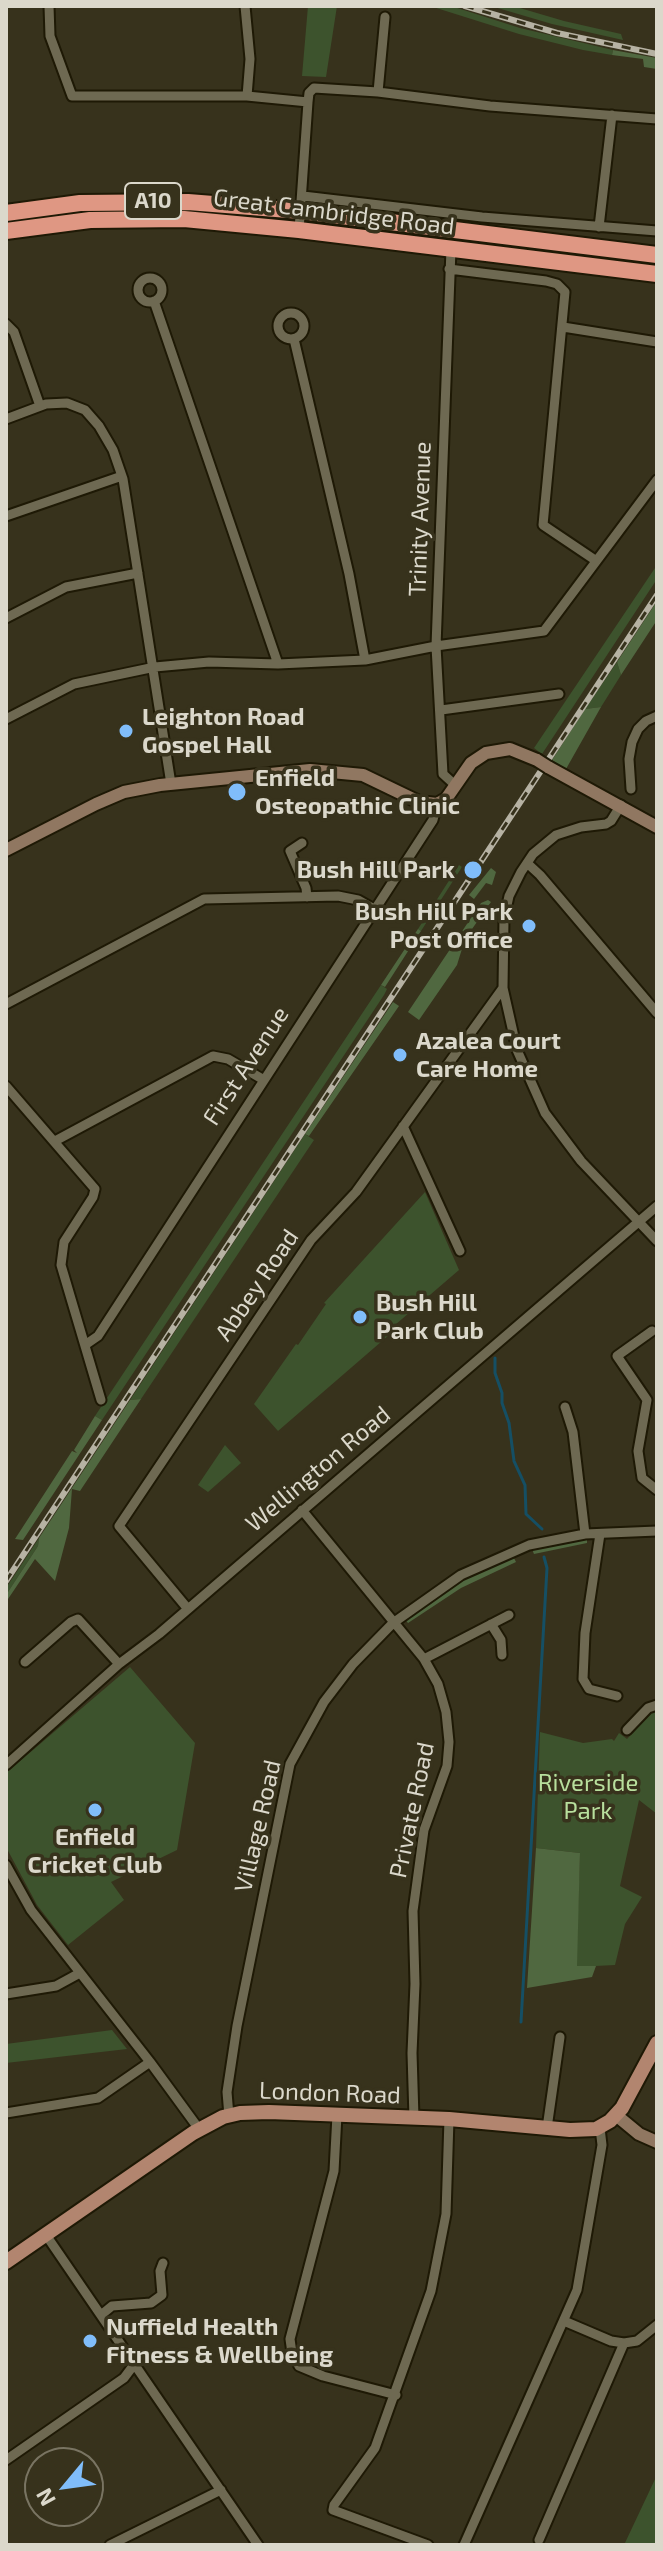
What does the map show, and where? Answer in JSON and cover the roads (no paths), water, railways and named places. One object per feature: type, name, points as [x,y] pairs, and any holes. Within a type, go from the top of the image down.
[{"type":"highway","name":"Great Cambridge Road","points":[[6,213],[64,204],[126,201],[302,204],[395,224],[657,255]]},
{"type":"highway","name":"Great Cambridge Road","points":[[6,231],[65,222],[184,219],[657,274]]},
{"type":"highway","name":"A10","points":[[395,224],[444,236],[452,243],[451,249]]},
{"type":"main road","points":[[600,2128],[616,2115],[636,2086],[657,2043]]},
{"type":"main road","name":"London Road","points":[[6,2262],[199,2129],[229,2116],[260,2112],[449,2119],[570,2130],[600,2128]]},
{"type":"street","points":[[49,6],[50,36],[72,96],[247,96],[308,102]]},
{"type":"street","points":[[245,6],[250,59],[247,96]]},
{"type":"street","points":[[378,92],[385,17]]},
{"type":"street","points":[[299,230],[308,102],[309,93],[314,88],[657,119]]},
{"type":"street","points":[[599,227],[612,115]]},
{"type":"street","points":[[302,204],[657,231]]},
{"type":"street","name":"Trinity Avenue","points":[[451,249],[436,646],[443,774],[455,785]]},
{"type":"street","points":[[449,269],[557,284],[565,296],[543,525],[595,560]]},
{"type":"street","points":[[154,301],[278,664]]},
{"type":"street","points":[[6,324],[14,332],[40,406]]},
{"type":"street","points":[[563,327],[657,342]]},
{"type":"street","points":[[294,339],[349,574],[365,660]]},
{"type":"street","points":[[6,419],[40,406],[67,403],[85,410],[113,450],[122,476],[155,667],[171,784]]},
{"type":"street","points":[[6,516],[122,476]]},
{"type":"street","points":[[6,719],[74,684],[155,667],[209,662],[278,664],[365,660],[436,646],[544,631],[657,480]]},
{"type":"street","points":[[6,618],[66,587],[138,573]]},
{"type":"street","points":[[441,710],[559,694]]},
{"type":"street","points":[[631,789],[629,759],[632,742],[638,729],[657,716]]},
{"type":"street","name":"First Avenue","points":[[85,1345],[98,1336],[433,820],[437,804],[446,799],[471,763],[494,750],[510,749],[543,763],[657,827]]},
{"type":"street","points":[[6,850],[124,792],[171,784],[310,770],[363,775],[419,802],[437,804]]},
{"type":"street","points":[[621,805],[606,824],[581,827],[556,835],[527,863],[509,896],[504,919],[503,988],[517,1050],[545,1113],[581,1161],[657,1241]]},
{"type":"street","points":[[302,843],[290,851],[307,897]]},
{"type":"street","points":[[527,863],[657,1013]]},
{"type":"street","points":[[6,1004],[204,899],[347,897],[374,909]]},
{"type":"street","name":"Abbey Road","points":[[188,1609],[119,1526],[311,1240],[356,1192],[503,988]]},
{"type":"street","points":[[55,1141],[213,1056],[228,1059],[264,1080]]},
{"type":"street","points":[[6,1086],[95,1189],[64,1242],[61,1253],[63,1279],[101,1400]]},
{"type":"street","points":[[403,1126],[460,1246]]},
{"type":"street","name":"Wellington Road","points":[[6,1765],[119,1664],[188,1609],[657,1206]]},
{"type":"street","points":[[652,1331],[617,1356],[647,1400],[638,1451],[642,1478],[657,1490]]},
{"type":"street","points":[[565,1407],[578,1462],[585,1534]]},
{"type":"street","name":"Private Road","points":[[302,1510],[424,1659],[438,1684],[446,1712],[449,1742],[447,1766],[424,1830],[413,1911],[414,2118]]},
{"type":"street","name":"Village Road","points":[[229,2116],[227,2092],[237,2026],[290,1764],[324,1702],[353,1664],[393,1623],[461,1575],[529,1545],[585,1534],[657,1531]]},
{"type":"street","points":[[600,1534],[585,1633],[583,1679],[595,1692],[617,1696]]},
{"type":"street","points":[[424,1659],[509,1615]]},
{"type":"street","points":[[25,1662],[78,1619],[119,1664]]},
{"type":"street","points":[[491,1624],[501,1640],[502,1655]]},
{"type":"street","points":[[627,1730],[648,1708],[657,1705]]},
{"type":"street","points":[[6,1865],[31,1910],[199,2129]]},
{"type":"street","points":[[6,1994],[56,1986],[78,1974]]},
{"type":"street","points":[[547,2128],[560,2037]]},
{"type":"street","points":[[6,2113],[98,2098],[150,2062]]},
{"type":"street","points":[[337,2115],[334,2171],[290,2339],[292,2353],[299,2366],[311,2371],[396,2395]]},
{"type":"street","points":[[616,2115],[631,2128],[657,2142]]},
{"type":"street","points":[[428,2545],[333,2510],[375,2448],[396,2395],[434,2276],[446,2214],[449,2119]]},
{"type":"street","points":[[464,2545],[564,2321],[579,2280],[602,2145],[600,2128]]},
{"type":"street","points":[[46,2235],[258,2545]]},
{"type":"street","points":[[101,2315],[112,2306],[151,2303],[162,2295],[160,2271],[163,2263]]},
{"type":"street","points":[[564,2321],[611,2341],[624,2343],[637,2341],[657,2325]]},
{"type":"street","points":[[539,2540],[624,2343]]},
{"type":"street","points":[[6,2460],[124,2378],[133,2366]]},
{"type":"street","points":[[110,2545],[221,2490]]},
{"type":"waterway","points":[[495,1358],[495,1373],[509,1423],[514,1461],[525,1485],[526,1514],[542,1529]]},
{"type":"waterway","points":[[521,2022],[547,1568],[544,1557]]},
{"type":"railway","points":[[465,6],[557,33],[657,54]]},
{"type":"railway","points":[[6,1581],[657,595]]},
{"type":"place","name":"Leighton Road Gospel Hall","points":[[126,731]]},
{"type":"place","name":"Enfield Osteopathic Clinic","points":[[237,792]]},
{"type":"place","name":"Bush Hill Park","points":[[473,870]]},
{"type":"place","name":"Bush Hill Park Post Office","points":[[529,926]]},
{"type":"place","name":"Azalea Court Care Home","points":[[400,1055]]},
{"type":"place","name":"Bush Hill Park Club","points":[[360,1317]]},
{"type":"place","name":"Enfield Cricket Club","points":[[95,1810]]},
{"type":"place","name":"Nuffield Health Fitness & Wellbeing","points":[[90,2341]]},
{"type":"park label","name":"Riverside Park","points":[[588,1797]]}]
